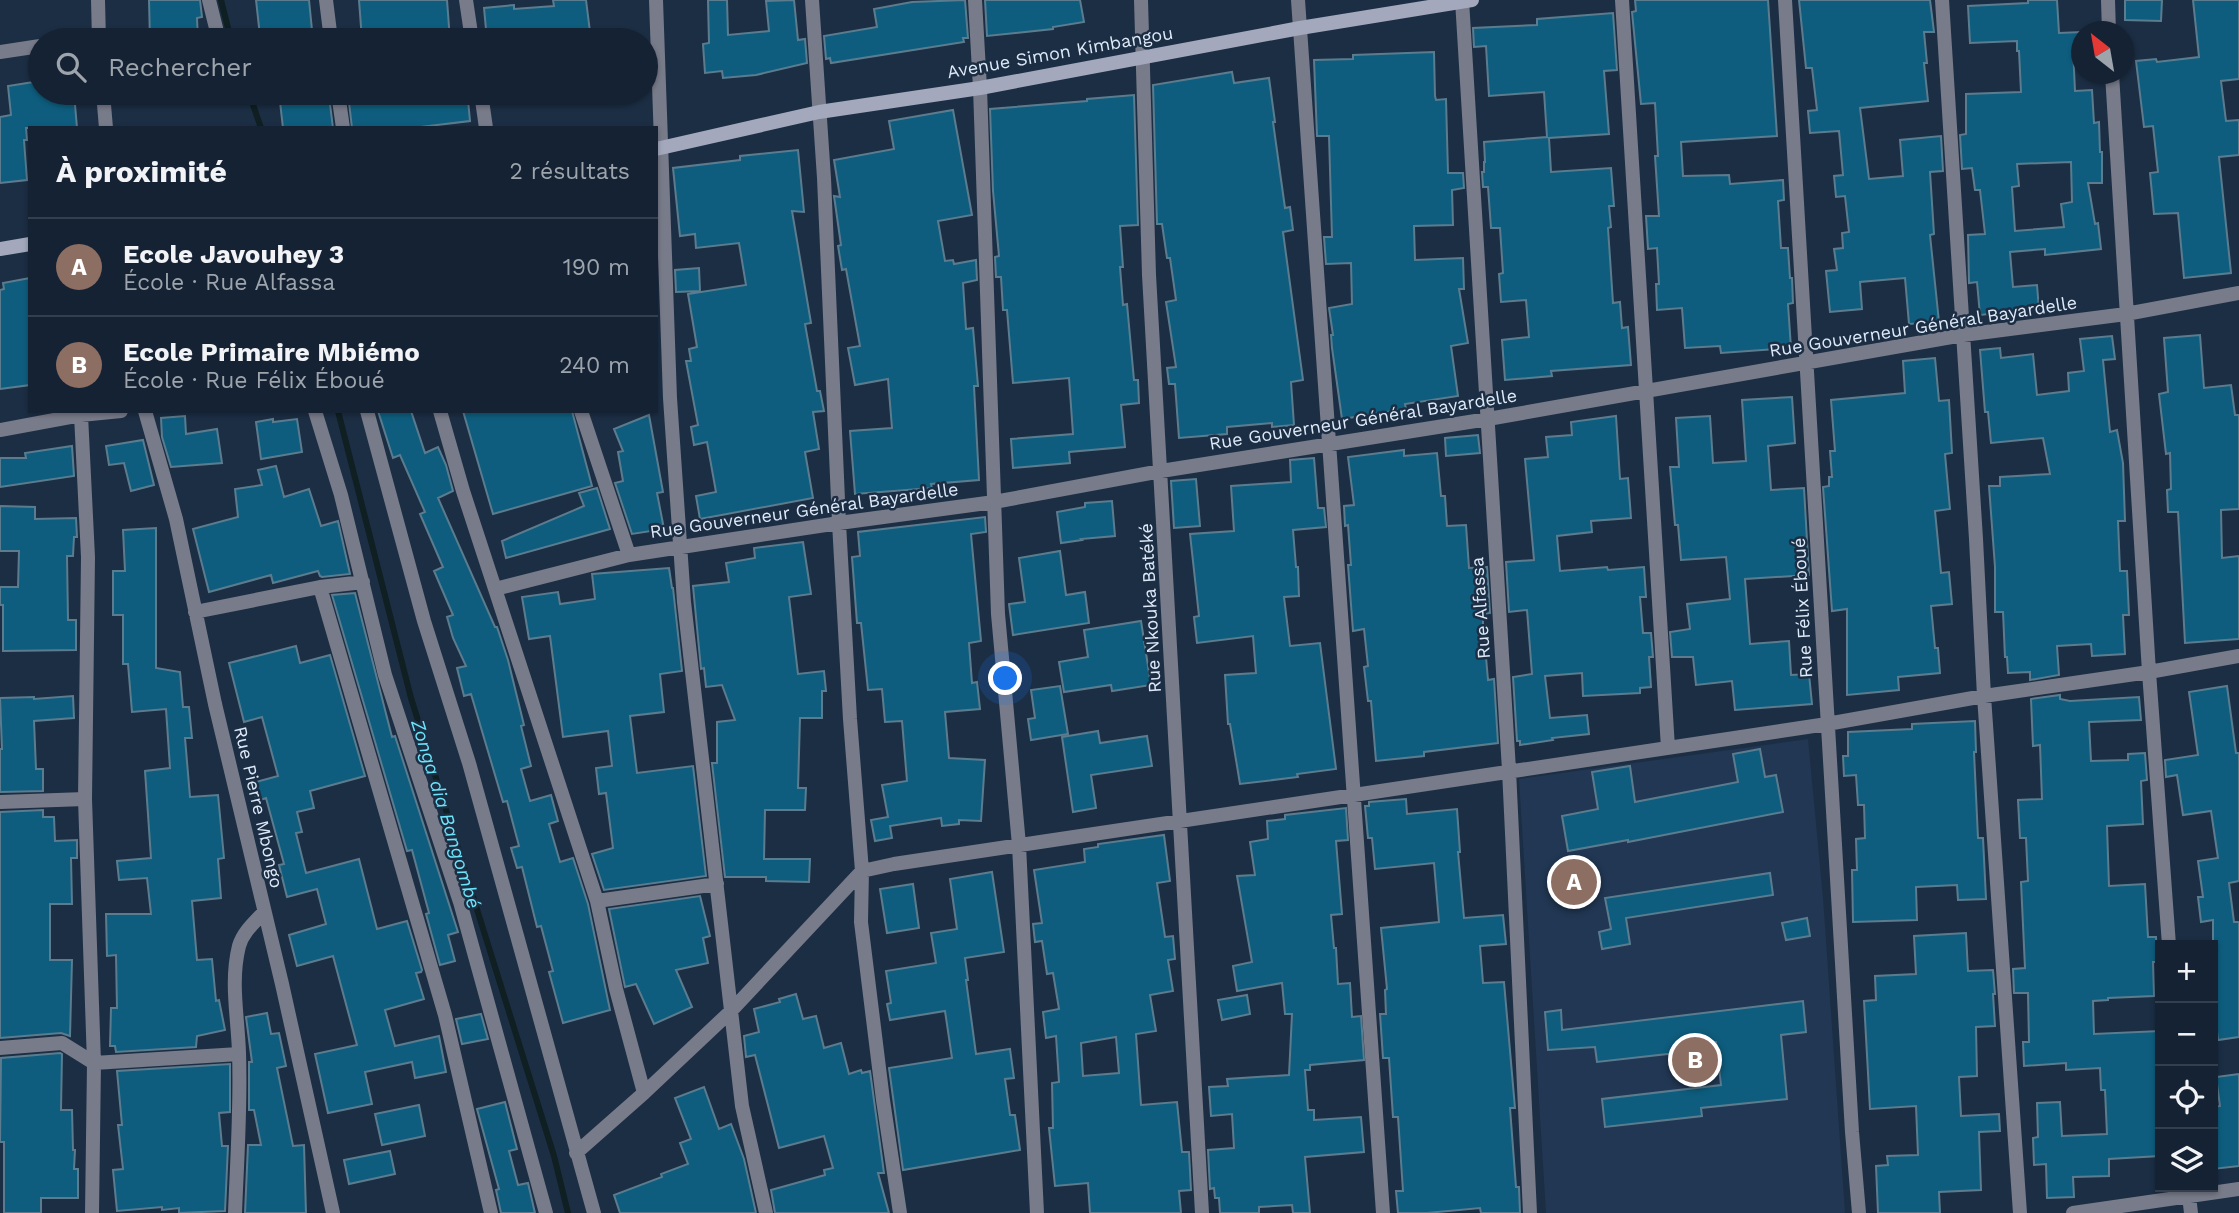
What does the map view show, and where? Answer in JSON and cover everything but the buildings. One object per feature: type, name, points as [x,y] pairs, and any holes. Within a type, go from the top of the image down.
[{"type":"street","points":[[98,0],[99,28]]},
{"type":"street","points":[[209,0],[216,28]]},
{"type":"street","points":[[326,0],[330,28]]},
{"type":"street","points":[[466,0],[470,28]]},
{"type":"street","points":[[656,0],[657,28]]},
{"type":"street","points":[[812,0],[824,178],[850,719],[862,871],[861,922],[900,1213]]},
{"type":"street","points":[[975,0],[998,614],[1019,845],[1037,1213]]},
{"type":"street","name":"Rue Nkouka Batéké","points":[[1141,0],[1149,275],[1202,1213]]},
{"type":"street","points":[[1298,0],[1383,1213]]},
{"type":"street","points":[[1622,0],[1668,748]]},
{"type":"street","name":"Rue Félix Éboué","points":[[1785,0],[1827,724],[1859,1213]]},
{"type":"street","points":[[1942,0],[1984,696],[2020,1213]]},
{"type":"street","points":[[2108,0],[2109,21]]},
{"type":"street","name":"Avenue Simon Kimbangou","points":[[659,148],[819,112],[980,88],[1300,28],[1465,1]]},
{"type":"street","name":"Rue Alfassa","points":[[1465,1],[1509,770],[1530,1213]]},
{"type":"street","points":[[0,52],[28,48]]},
{"type":"street","points":[[2113,84],[2169,940]]},
{"type":"street","points":[[658,99],[670,398],[684,602],[742,1106],[766,1213]]},
{"type":"street","points":[[104,105],[106,126]]},
{"type":"street","points":[[340,105],[343,126]]},
{"type":"street","points":[[483,105],[486,126]]},
{"type":"street","points":[[0,249],[28,244]]},
{"type":"street","name":"Rue Gouverneur Général Bayardelle","points":[[495,589],[628,555],[994,502],[1161,471],[1646,392],[1963,335],[2126,314],[2239,293]]},
{"type":"street","points":[[0,430],[101,413]]},
{"type":"street","name":"Rue Pierre Mbongo","points":[[146,413],[176,519],[333,1213]]},
{"type":"street","points":[[316,413],[341,495],[385,676],[460,902],[546,1213]]},
{"type":"street","points":[[368,413],[424,621],[469,763],[594,1213]]},
{"type":"street","points":[[441,413],[463,491],[597,901],[616,989],[644,1093]]},
{"type":"street","points":[[581,413],[628,555]]},
{"type":"street","points":[[81,415],[88,557],[85,799],[94,1063],[92,1213]]},
{"type":"street","points":[[195,612],[320,587],[363,582]]},
{"type":"street","points":[[320,587],[445,1016],[491,1213]]},
{"type":"street","points":[[576,1153],[730,1012],[862,871],[1181,819],[1827,724],[2239,656]]},
{"type":"street","points":[[0,802],[85,799]]},
{"type":"street","points":[[597,901],[718,884]]},
{"type":"street","points":[[235,1213],[239,1054],[234,994],[236,963],[246,932],[264,912]]},
{"type":"street","points":[[0,1048],[62,1043],[94,1063],[239,1054]]},
{"type":"street","points":[[2218,1190],[2239,1189]]},
{"type":"street","points":[[2073,1213],[2188,1192],[2191,1213]]},
{"type":"shaded area","points":[[1808,739],[1823,898],[1845,1213],[1546,1213],[1519,779]]},
{"type":"waterway","name":"Zonga dia Bangombé","points":[[221,0],[228,28]]},
{"type":"waterway","name":"Zonga dia Bangombé","points":[[253,105],[260,126]]},
{"type":"waterway","name":"Zonga dia Bangombé","points":[[339,413],[411,698],[554,1156],[568,1213]]},
{"type":"place","name":"Ecole Javouhey 3","points":[[1574,882]]},
{"type":"place","name":"Ecole Primaire Mbiémo","points":[[1695,1060]]}]
